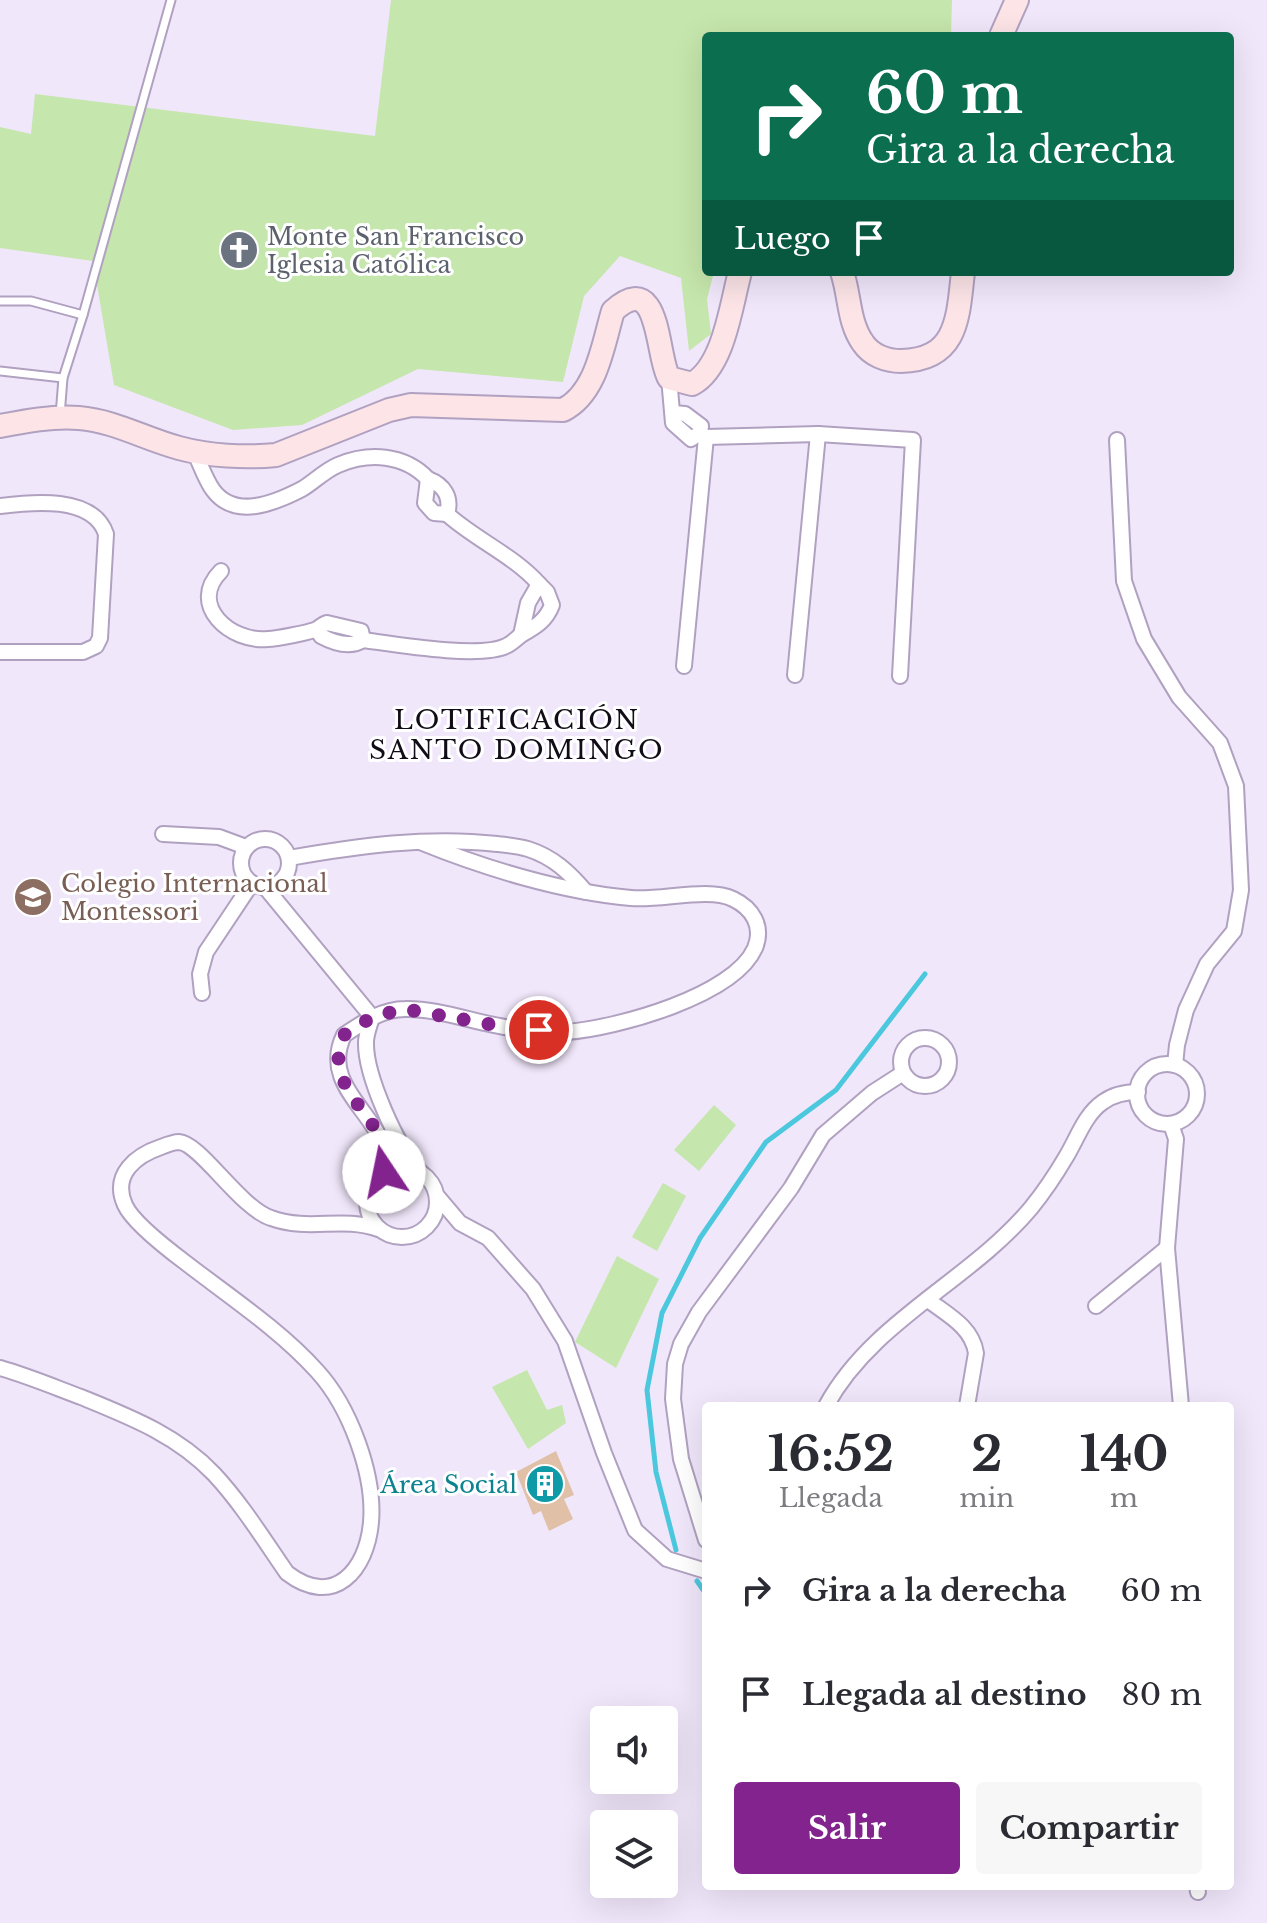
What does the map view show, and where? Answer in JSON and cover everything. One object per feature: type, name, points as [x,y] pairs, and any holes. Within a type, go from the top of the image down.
[{"type":"main road","points":[[1003,32],[1017,0]]},
{"type":"main road","points":[[0,426],[60,418],[100,421],[194,451],[261,456],[276,455],[389,410],[411,405],[563,410],[576,403],[593,376],[613,311],[621,303],[633,300],[645,303],[654,314],[663,367],[669,378],[692,384],[709,371],[718,353],[739,276]]},
{"type":"main road","points":[[843,276],[855,330],[865,346],[877,356],[895,361],[921,360],[938,351],[949,339],[957,324],[963,276]]},
{"type":"street","points":[[669,378],[673,413],[682,413],[693,420],[701,426],[703,435],[684,666]]},
{"type":"street","points":[[703,435],[818,434],[913,440],[900,676]]},
{"type":"street","points":[[795,675],[818,434]]},
{"type":"street","points":[[1117,440],[1124,581],[1144,639],[1179,697],[1220,743],[1236,786],[1241,890],[1234,931],[1207,964],[1186,1010],[1175,1065]]},
{"type":"street","points":[[194,451],[213,491],[240,507],[251,508],[284,497],[336,466],[382,457],[401,459],[439,484],[448,496],[447,514]]},
{"type":"street","points":[[221,571],[212,581],[208,600],[223,626],[249,637],[266,640],[317,629],[321,636],[353,645],[363,640],[434,650],[494,650],[507,646],[540,624],[548,614],[552,605],[547,592],[522,566],[447,514],[434,513],[425,503],[428,479]]},
{"type":"street","points":[[0,506],[57,502],[94,518],[106,534],[100,638],[96,646],[83,652],[0,652]]},
{"type":"street","points":[[521,635],[528,603],[539,584]]},
{"type":"street","points":[[163,834],[219,837],[246,847]]},
{"type":"street","points":[[259,885],[272,886],[288,872],[289,858],[282,844],[267,838],[246,847],[240,862],[246,878],[259,885],[372,1017]]},
{"type":"street","points":[[289,858],[347,848],[420,842],[478,842],[525,848],[554,861],[570,873],[586,892]]},
{"type":"street","points":[[384,1172],[385,1149],[348,1091],[337,1059],[344,1035],[372,1017],[404,1009],[511,1028],[567,1032],[625,1020],[711,991],[742,969],[756,946],[758,926],[748,906],[728,896],[709,894],[634,899],[566,889],[420,842]]},
{"type":"street","points":[[202,993],[200,974],[206,952],[259,885]]},
{"type":"street","points":[[372,1017],[366,1042],[380,1102],[402,1148],[428,1177],[438,1197],[460,1223]]},
{"type":"street","points":[[1175,1065],[1193,1079],[1197,1096],[1188,1116],[1171,1124],[1161,1123],[1149,1118],[1142,1110],[1138,1092],[1147,1072],[1156,1067],[1175,1065]]},
{"type":"street","points":[[702,1527],[681,1459],[673,1399],[675,1364],[681,1344],[699,1312],[783,1199],[823,1135],[872,1093],[903,1073]]},
{"type":"street","points":[[828,1402],[839,1381],[862,1356],[990,1251],[1032,1207],[1092,1111],[1103,1101],[1121,1093],[1138,1092]]},
{"type":"street","points":[[1171,1124],[1176,1139],[1167,1248],[1181,1402]]},
{"type":"street","points":[[0,1368],[144,1423],[181,1445],[213,1473],[287,1573],[305,1584],[335,1584],[352,1574],[363,1558],[372,1513],[366,1465],[339,1404],[318,1372],[267,1326],[154,1238],[125,1205],[122,1182],[128,1166],[140,1155],[179,1142],[191,1146],[238,1197],[268,1218],[303,1227],[356,1223],[387,1235],[407,1238],[418,1235],[430,1224],[438,1208],[438,1197]]},
{"type":"street","points":[[332,1224],[354,1211],[368,1195],[375,1179],[384,1172],[395,1167],[419,1170]]},
{"type":"street","points":[[368,1195],[368,1212],[378,1229]]},
{"type":"street","points":[[430,1224],[446,1221],[460,1223],[488,1238],[533,1289],[565,1341],[635,1530],[667,1559],[702,1570]]},
{"type":"street","points":[[1096,1306],[1167,1248]]},
{"type":"street","points":[[928,1300],[966,1330],[974,1345],[976,1353],[968,1402]]},
{"type":"lane","points":[[60,418],[63,378],[171,0]]},
{"type":"lane","points":[[0,301],[31,301],[83,315]]},
{"type":"lane","points":[[0,371],[63,378]]},
{"type":"green space","points":[[391,0],[952,0],[951,32],[702,32],[702,276],[713,276],[707,299],[711,334],[689,351],[681,278],[620,256],[584,296],[563,382],[418,369],[302,425],[233,430],[114,385],[93,261],[0,248],[0,127],[31,134],[35,94],[375,136]]},
{"type":"green space","points":[[714,1105],[736,1125],[699,1171],[674,1150]]},
{"type":"green space","points":[[663,1183],[686,1196],[657,1251],[632,1237]]},
{"type":"green space","points":[[617,1256],[659,1279],[616,1368],[575,1342]]},
{"type":"green space","points":[[527,1370],[547,1410],[562,1405],[566,1423],[528,1449],[492,1387]]},
{"type":"building","name":"Área Social","points":[[556,1451],[574,1495],[564,1499],[573,1519],[549,1531],[541,1511],[533,1515],[516,1472]]},
{"type":"waterway","points":[[676,1550],[656,1472],[647,1390],[662,1313],[700,1238],[766,1142],[836,1090],[925,974]]},
{"type":"waterway","points":[[697,1581],[702,1588]]},
{"type":"place","name":"Monte San Francisco Iglesia Católica","points":[[239,250]]},
{"type":"place","name":"Colegio Internacional Montessori","points":[[33,897]]},
{"type":"place","name":"Área Social","points":[[545,1484]]},
{"type":"district","name":"LOTIFICACIÓN SANTO DOMINGO","points":[[517,735]]},
{"type":"route","points":[[384,1172],[385,1149],[341,1077],[337,1059],[344,1035],[372,1017],[404,1009],[539,1030]]}]
